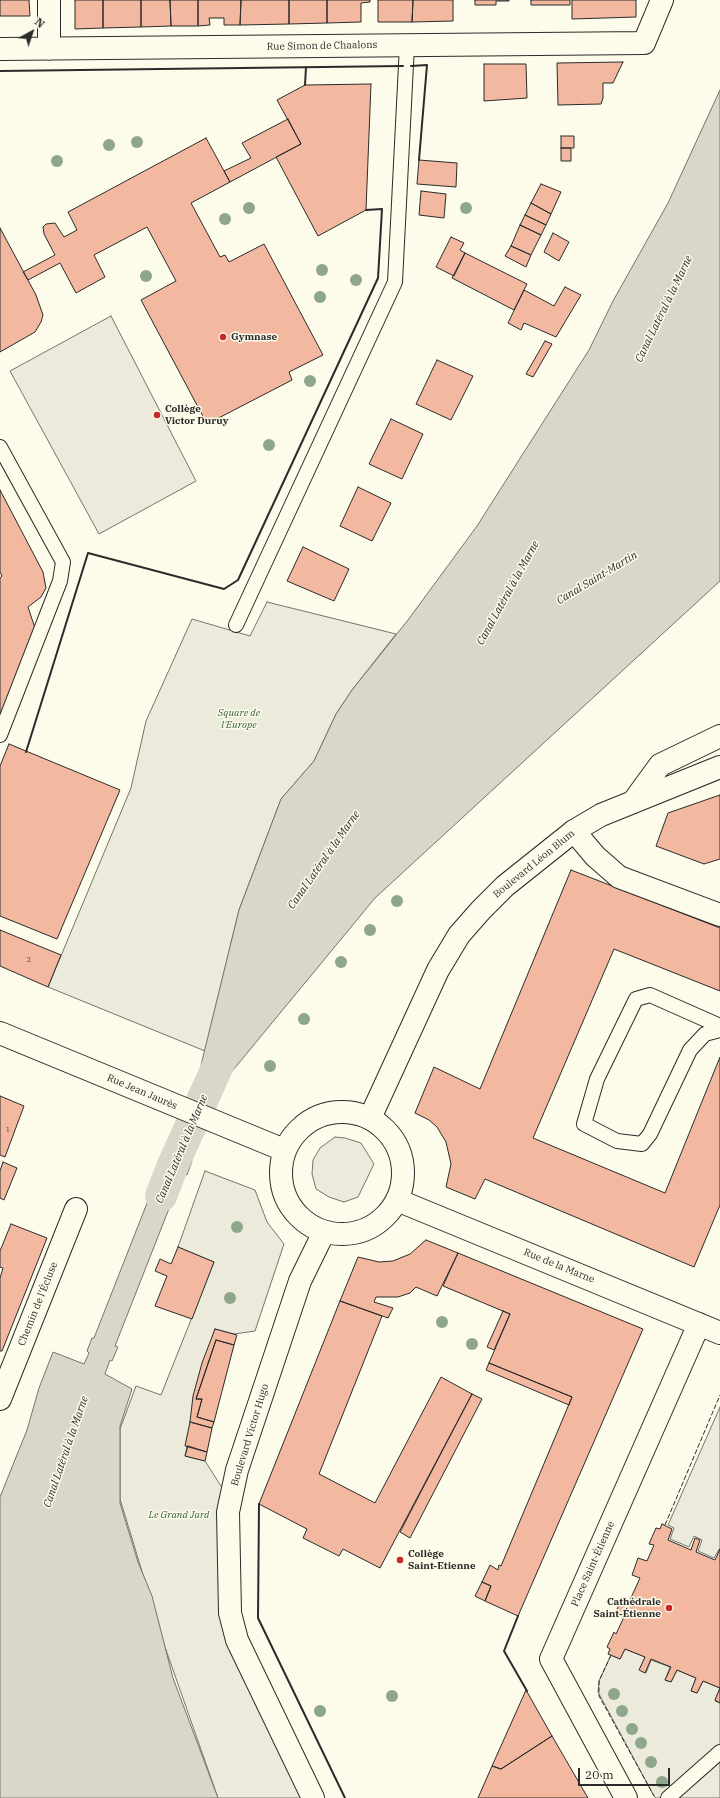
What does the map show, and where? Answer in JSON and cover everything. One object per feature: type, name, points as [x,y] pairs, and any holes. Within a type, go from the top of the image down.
[{"type":"street","points":[[49,0],[49,49]]},
{"type":"street","name":"Rue Simon de Chaalons","points":[[0,49],[644,42],[662,0]]},
{"type":"street","points":[[633,802],[660,765],[720,736]]},
{"type":"street","name":"Boulevard Léon Blum","points":[[370,1118],[438,970],[459,935],[504,886],[574,831],[601,815],[720,768]]},
{"type":"street","points":[[574,831],[595,856],[619,877],[720,915]]},
{"type":"street","name":"Rue Jean Jaurès","points":[[0,1032],[284,1150]]},
{"type":"street","points":[[330,1112],[350,1112],[370,1118],[385,1129],[397,1145],[399,1151],[402,1163],[403,1182],[397,1200],[387,1215],[374,1226],[358,1232],[341,1235],[324,1232],[307,1224],[294,1211],[285,1198],[280,1172],[284,1150],[295,1132],[310,1120],[330,1112]]},
{"type":"street","name":"Rue de la Marne","points":[[397,1200],[720,1333]]},
{"type":"street","name":"Chemin de l'Écluse","points":[[0,1399],[76,1208]]},
{"type":"street","name":"Boulevard Victor Hugo","points":[[313,1798],[238,1643],[230,1613],[228,1512],[237,1470],[300,1281],[324,1232]]},
{"type":"street","name":"Place Saint-Étienne","points":[[626,1798],[551,1659],[699,1324]]},
{"type":"lane","points":[[236,625],[395,282],[407,45]]},
{"type":"lane","points":[[0,447],[62,562],[60,581],[0,735]]},
{"type":"lane","points":[[720,1026],[650,995],[636,1000],[597,1079],[584,1124],[617,1141],[642,1144],[650,1134],[690,1050],[705,1034],[720,1030]]},
{"type":"lane","points":[[668,1798],[720,1752]]},
{"type":"green space","points":[[111,316],[196,481],[99,534],[10,371]]},
{"type":"green space","name":"Square de l'Europe","points":[[267,602],[396,634],[352,690],[336,714],[314,761],[281,799],[239,910],[205,1051],[48,987],[131,788],[146,721],[192,619],[250,636]]},
{"type":"green space","points":[[335,1137],[345,1138],[361,1143],[374,1164],[358,1197],[344,1202],[329,1197],[316,1189],[312,1174],[313,1160],[320,1148]]},
{"type":"green space","name":"Le Grand Jard","points":[[205,1171],[255,1190],[267,1222],[284,1244],[255,1331],[234,1334],[215,1329],[196,1399],[185,1456],[205,1461],[230,1500],[237,1640],[313,1798],[218,1798],[165,1647],[120,1499],[120,1429],[136,1386],[161,1395],[214,1262],[178,1247]]},
{"type":"green space","points":[[720,1407],[720,1548],[714,1558],[698,1551],[702,1540],[694,1536],[689,1547],[670,1539],[674,1528],[668,1525]]},
{"type":"green space","points":[[625,1649],[645,1657],[640,1670],[646,1673],[651,1660],[670,1667],[665,1680],[671,1682],[677,1670],[696,1678],[691,1691],[697,1693],[703,1681],[720,1688],[715,1701],[720,1703],[720,1798],[656,1798],[654,1796],[598,1692],[599,1681],[611,1655],[620,1659]]},
{"type":"water","name":"Canal Saint-Martin","points":[[720,90],[720,581],[375,898],[229,1075],[201,1065],[239,910],[281,799],[314,761],[336,714],[352,690],[408,620],[477,526],[589,350],[613,301],[668,203]]},
{"type":"water","points":[[165,1151],[192,1161],[187,1175],[183,1173],[115,1346],[118,1347],[112,1361],[110,1360],[105,1374],[132,1389],[120,1426],[120,1503],[138,1562],[152,1596],[173,1678],[218,1798],[0,1798],[0,1497],[27,1430],[39,1388],[53,1352],[84,1364],[89,1353],[87,1351],[92,1338],[94,1338],[162,1165],[160,1164]]},
{"type":"building","points":[[0,0],[29,0],[30,16],[0,16]]},
{"type":"building","points":[[75,0],[103,0],[103,28],[75,29]]},
{"type":"building","points":[[103,0],[141,0],[141,27],[103,28]]},
{"type":"building","points":[[141,0],[170,0],[171,26],[141,27]]},
{"type":"building","points":[[170,0],[198,0],[198,26],[171,26]]},
{"type":"building","points":[[198,0],[241,0],[240,25],[224,25],[224,18],[209,18],[210,25],[198,26]]},
{"type":"building","points":[[241,0],[289,0],[289,24],[240,25]]},
{"type":"building","points":[[289,0],[327,0],[327,23],[289,24]]},
{"type":"building","points":[[327,0],[370,0],[370,2],[361,3],[361,22],[327,23]]},
{"type":"building","points":[[378,0],[413,0],[412,22],[378,22]]},
{"type":"building","points":[[413,0],[453,0],[453,21],[412,22]]},
{"type":"building","points":[[475,0],[509,1],[496,1],[496,5],[475,5]]},
{"type":"building","points":[[531,0],[570,0],[570,5],[531,5]]},
{"type":"building","points":[[572,0],[636,0],[636,17],[572,19]]},
{"type":"building","points":[[623,62],[613,83],[603,83],[603,98],[601,104],[558,105],[557,63]]},
{"type":"building","points":[[484,64],[526,64],[527,98],[484,101]]},
{"type":"building","points":[[371,84],[366,210],[318,236],[276,157],[301,144],[277,100],[305,85]]},
{"type":"building","points":[[288,119],[301,144],[230,182],[224,171],[251,158],[242,143]]},
{"type":"building","points":[[561,136],[574,136],[574,148],[561,148]]},
{"type":"building","points":[[206,138],[230,182],[191,203],[220,257],[225,255],[229,262],[264,244],[323,355],[289,372],[292,380],[207,424],[141,300],[176,281],[147,227],[94,255],[105,277],[76,293],[60,263],[28,280],[23,272],[55,255],[44,234],[43,227],[46,224],[55,223],[64,237],[77,230],[68,212]]},
{"type":"building","points":[[561,148],[571,148],[571,161],[561,161]]},
{"type":"building","points":[[419,160],[457,163],[456,187],[417,184]]},
{"type":"building","points":[[541,184],[561,192],[551,214],[531,203]]},
{"type":"building","points":[[421,191],[446,194],[444,218],[419,215]]},
{"type":"building","points":[[531,203],[551,214],[546,225],[525,215]]},
{"type":"building","points":[[525,215],[546,225],[541,235],[520,225]]},
{"type":"building","points":[[520,225],[541,235],[531,255],[511,246]]},
{"type":"building","points":[[0,228],[36,295],[43,315],[35,332],[0,352]]},
{"type":"building","points":[[553,233],[569,242],[559,261],[544,252]]},
{"type":"building","points":[[451,237],[464,243],[460,250],[465,253],[454,276],[436,267]]},
{"type":"building","points":[[511,246],[531,255],[526,267],[505,256]]},
{"type":"building","points":[[465,253],[527,284],[514,310],[452,278]]},
{"type":"building","points":[[565,287],[581,295],[556,337],[524,323],[521,330],[508,323],[524,290],[554,306]]},
{"type":"building","points":[[545,341],[552,344],[533,377],[526,374]]},
{"type":"building","points":[[437,360],[473,376],[451,420],[416,404]]},
{"type":"building","points":[[391,419],[423,434],[402,479],[369,464]]},
{"type":"building","points":[[358,487],[391,503],[372,541],[340,526]]},
{"type":"building","points":[[0,490],[43,572],[46,588],[41,597],[28,607],[35,628],[0,718],[0,578],[2,576],[0,572]]},
{"type":"building","points":[[303,547],[349,569],[334,601],[287,581]]},
{"type":"building","points":[[9,744],[120,790],[57,939],[0,916],[0,766]]},
{"type":"building","points":[[720,795],[720,859],[704,864],[656,846],[668,813]]},
{"type":"building","points":[[571,870],[720,928],[720,991],[614,949],[533,1138],[665,1193],[720,1057],[720,1205],[694,1267],[485,1179],[475,1199],[446,1187],[451,1164],[446,1142],[437,1127],[429,1120],[415,1113],[434,1067],[480,1089]]},
{"type":"building","points":[[0,930],[61,955],[48,987],[0,966]]},
{"type":"building","points":[[0,1096],[24,1106],[5,1157],[0,1155]]},
{"type":"building","points":[[3,1162],[17,1168],[4,1200],[0,1198],[0,1171]]},
{"type":"building","points":[[11,1224],[47,1238],[2,1351],[0,1351],[0,1278],[3,1268],[0,1267],[0,1251]]},
{"type":"building","points":[[426,1240],[458,1253],[437,1296],[416,1287],[410,1293],[398,1297],[376,1297],[374,1302],[393,1308],[388,1318],[340,1301],[358,1257],[379,1262],[393,1261],[410,1254]]},
{"type":"building","points":[[178,1247],[214,1262],[192,1319],[155,1306],[167,1276],[155,1271],[160,1259],[171,1264]]},
{"type":"building","points":[[458,1253],[643,1329],[518,1616],[485,1601],[491,1586],[482,1582],[490,1565],[498,1570],[499,1565],[501,1566],[572,1397],[489,1363],[510,1314],[443,1286]]},
{"type":"building","points":[[340,1301],[382,1316],[319,1474],[375,1503],[441,1377],[472,1394],[380,1568],[343,1549],[339,1556],[303,1538],[307,1529],[259,1504]]},
{"type":"building","points":[[503,1311],[510,1314],[494,1350],[487,1347]]},
{"type":"building","points":[[215,1329],[237,1335],[234,1345],[216,1340],[196,1399],[202,1399],[197,1417],[214,1422],[212,1428],[190,1422],[193,1396],[202,1363]]},
{"type":"building","points":[[216,1340],[234,1345],[214,1422],[197,1417],[202,1399],[196,1399]]},
{"type":"building","points":[[489,1363],[572,1397],[569,1405],[486,1370]]},
{"type":"building","points":[[472,1394],[482,1399],[410,1538],[400,1532]]},
{"type":"building","points":[[190,1422],[212,1428],[207,1452],[185,1446]]},
{"type":"building","points":[[188,1446],[207,1452],[205,1461],[185,1456]]},
{"type":"building","name":"Cathédrale Saint-Étienne","points":[[662,1524],[672,1529],[668,1540],[691,1550],[695,1538],[700,1540],[696,1552],[715,1560],[720,1549],[720,1688],[703,1681],[697,1693],[691,1691],[696,1678],[677,1670],[671,1682],[665,1680],[671,1667],[651,1659],[645,1673],[639,1670],[645,1657],[625,1649],[620,1659],[608,1654],[610,1649],[607,1647],[614,1632],[616,1634],[624,1617],[615,1613],[622,1599],[629,1602],[640,1578],[632,1575],[638,1558],[647,1561],[654,1545],[649,1544],[656,1528],[660,1529]]},
{"type":"building","points":[[482,1582],[491,1586],[485,1601],[475,1596]]},
{"type":"building","points":[[720,1688],[720,1703],[715,1700]]},
{"type":"building","points":[[526,1690],[552,1736],[501,1769],[492,1766]]},
{"type":"building","points":[[552,1736],[588,1798],[478,1798],[492,1766],[501,1769]]},
{"type":"waterway","name":"Canal Latéral à la Marne","points":[[161,1196],[173,1165],[234,1030]]},
{"type":"fence","points":[[665,1525],[720,1395]]},
{"type":"fence","points":[[611,1655],[599,1681],[599,1696],[654,1796]]},
{"type":"wall","points":[[411,66],[427,65],[419,160]]},
{"type":"wall","points":[[0,71],[403,66]]},
{"type":"wall","points":[[305,85],[306,67]]},
{"type":"wall","points":[[26,752],[88,553],[224,589],[238,580],[378,278],[382,209],[366,210]]},
{"type":"wall","points":[[259,1504],[258,1618],[345,1798]]},
{"type":"wall","points":[[518,1616],[504,1651],[527,1691]]},
{"type":"place","name":"Gymnase","points":[[223,337]]},
{"type":"place","name":"Collège Victor Duruy","points":[[157,415]]},
{"type":"place","name":"Collège Saint-Etienne","points":[[400,1560]]},
{"type":"place","name":"Cathédrale Saint-Étienne","points":[[669,1608]]}]
